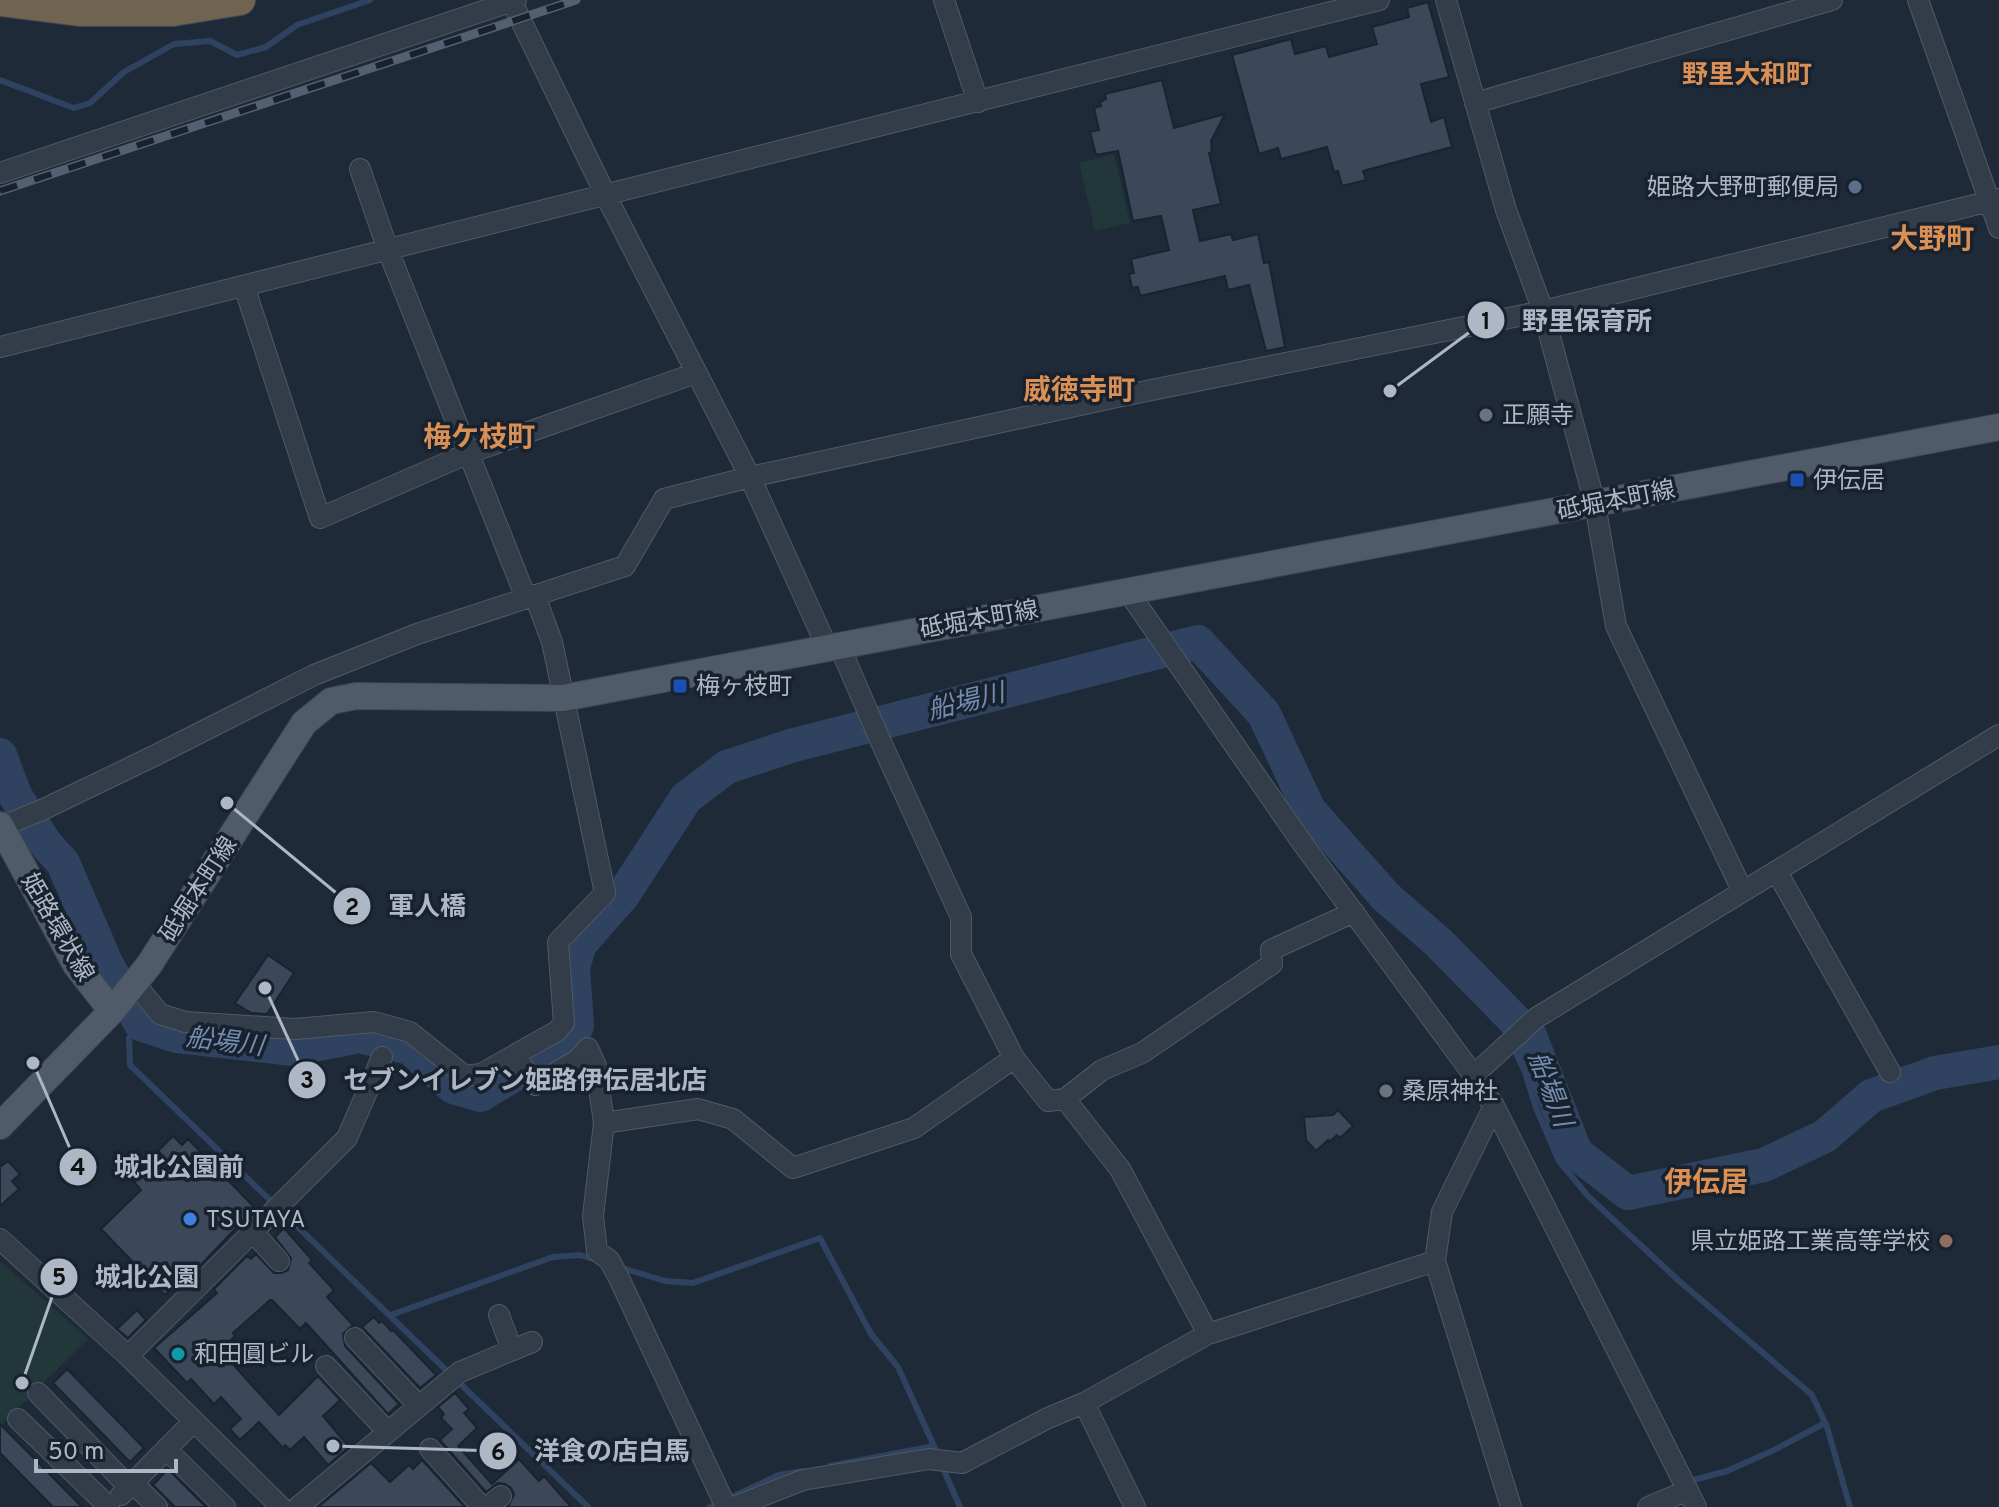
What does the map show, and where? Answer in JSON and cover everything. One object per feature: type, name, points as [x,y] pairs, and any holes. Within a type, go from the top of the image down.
[{"type":"highway","points":[[0,1],[96,11],[173,11],[240,0]]},
{"type":"main road","name":"砥堀本町線","points":[[123,998],[149,965],[304,723],[331,701],[356,696],[563,698],[1999,427]]},
{"type":"main road","name":"姫路環状線","points":[[3,826],[76,965],[123,998]]},
{"type":"main road","points":[[0,1126],[123,998]]},
{"type":"street","points":[[0,173],[513,0],[606,196],[870,717],[961,917],[961,954],[1014,1058],[1048,1101],[1065,1099],[1102,1070],[1142,1053],[1272,964],[1271,950],[1354,912]]},
{"type":"street","points":[[944,0],[978,102]]},
{"type":"street","points":[[0,347],[1379,0]]},
{"type":"street","points":[[1446,0],[1506,210],[1543,311],[1595,504],[1616,626],[1742,890]]},
{"type":"street","points":[[1475,103],[1832,0]]},
{"type":"street","points":[[1918,0],[1994,200],[1999,228]]},
{"type":"street","points":[[360,169],[388,250],[524,593],[535,596]]},
{"type":"street","points":[[3,826],[42,810],[314,675],[417,634],[625,566],[664,499],[750,477],[1117,397],[1543,311],[1994,200]]},
{"type":"street","points":[[244,286],[320,518],[469,453],[696,373]]},
{"type":"street","points":[[1129,593],[1303,844],[1494,1106],[1692,1498],[1648,1507]]},
{"type":"street","points":[[123,998],[185,1022],[295,1029],[374,1022],[410,1032],[465,1076],[481,1074],[557,1031],[564,1023],[558,942],[605,893],[552,642],[535,596]]},
{"type":"street","points":[[314,675],[323,705]]},
{"type":"street","points":[[1474,1075],[1536,1018],[1999,735]]},
{"type":"street","points":[[1777,872],[1890,1072]]},
{"type":"street","points":[[516,1056],[535,1085],[577,1060],[588,1048],[596,1066],[604,1123],[593,1216],[597,1251],[609,1260],[618,1276],[726,1507]]},
{"type":"street","points":[[128,1356],[347,1138],[382,1057]]},
{"type":"street","points":[[604,1123],[698,1109],[733,1119],[793,1168],[914,1128],[1014,1058]]},
{"type":"street","points":[[1065,1099],[1120,1169],[1208,1334]]},
{"type":"street","points":[[1494,1106],[1442,1212],[1435,1261],[1511,1507]]},
{"type":"street","points":[[253,1232],[279,1261]]},
{"type":"street","points":[[0,1239],[128,1356],[281,1507]]},
{"type":"street","points":[[734,1507],[803,1480],[929,1459],[962,1463],[1048,1418],[1084,1403],[1208,1334],[1435,1261]]},
{"type":"street","points":[[499,1315],[512,1350]]},
{"type":"street","points":[[355,1338],[419,1406]]},
{"type":"street","points":[[298,1507],[454,1377],[532,1342]]},
{"type":"street","points":[[326,1366],[388,1432]]},
{"type":"street","points":[[38,1393],[157,1507]]},
{"type":"street","points":[[1084,1403],[1135,1507]]},
{"type":"street","points":[[18,1419],[109,1507],[194,1421]]},
{"type":"street","points":[[166,1449],[225,1507]]},
{"type":"street","points":[[430,1449],[491,1503]]},
{"type":"green space","points":[[1114,154],[1130,223],[1095,231],[1079,163]]},
{"type":"green space","points":[[0,1261],[88,1339],[0,1426]]},
{"type":"building","points":[[1428,2],[1449,77],[1421,84],[1431,122],[1444,117],[1452,147],[1363,171],[1366,180],[1342,186],[1338,171],[1334,172],[1327,147],[1281,159],[1278,148],[1259,154],[1232,55],[1291,39],[1295,54],[1326,46],[1329,57],[1377,44],[1372,27],[1409,17],[1407,8]]},
{"type":"building","points":[[1162,80],[1174,128],[1225,114],[1211,141],[1212,152],[1209,153],[1221,204],[1193,210],[1200,241],[1231,234],[1233,240],[1258,234],[1264,263],[1269,262],[1285,347],[1266,351],[1249,285],[1228,290],[1225,276],[1140,296],[1138,287],[1132,288],[1129,274],[1134,273],[1131,259],[1169,250],[1161,216],[1133,221],[1118,151],[1096,155],[1090,132],[1099,130],[1094,108],[1101,106],[1100,102],[1106,99],[1105,94]]},
{"type":"building","points":[[268,955],[294,973],[267,1014],[251,1013],[235,1003]]},
{"type":"building","points":[[1338,1110],[1353,1126],[1340,1138],[1337,1135],[1316,1151],[1306,1140],[1304,1117],[1333,1115]]},
{"type":"building","points":[[173,1136],[182,1145],[188,1139],[255,1208],[196,1270],[194,1267],[165,1295],[101,1229],[141,1190],[134,1182],[162,1155],[158,1151]]},
{"type":"building","points":[[8,1161],[20,1174],[12,1181],[19,1189],[0,1206],[0,1167]]},
{"type":"building","points":[[284,1228],[312,1260],[309,1263],[334,1290],[327,1297],[353,1325],[343,1334],[345,1346],[399,1404],[388,1414],[306,1323],[300,1329],[272,1300],[233,1333],[235,1336],[220,1350],[279,1415],[318,1376],[340,1400],[323,1416],[349,1447],[328,1465],[304,1437],[290,1450],[285,1445],[283,1448],[259,1422],[240,1440],[230,1429],[241,1419],[221,1397],[214,1404],[191,1379],[187,1383],[154,1348],[217,1293],[214,1289],[247,1256],[251,1259],[256,1254],[274,1273],[288,1270],[291,1258],[275,1237]]},
{"type":"building","points":[[137,1310],[146,1320],[128,1338],[117,1329]]},
{"type":"building","points":[[374,1317],[393,1330],[436,1375],[420,1388],[362,1327]]},
{"type":"building","points":[[67,1369],[144,1448],[130,1462],[53,1383]]},
{"type":"building","points":[[455,1393],[469,1409],[464,1413],[477,1428],[458,1446],[492,1484],[519,1459],[539,1481],[544,1476],[571,1507],[508,1507],[514,1494],[505,1484],[498,1483],[486,1492],[440,1440],[452,1429],[441,1418],[444,1414],[438,1407]]},
{"type":"building","points":[[0,1424],[82,1507],[53,1507],[0,1453]]},
{"type":"building","points":[[422,1460],[465,1507],[318,1507],[371,1463],[390,1482],[409,1465],[413,1469]]},
{"type":"building","points":[[168,1469],[206,1507],[175,1507],[153,1485]]},
{"type":"waterway","points":[[0,80],[74,108],[90,103],[124,72],[174,44],[210,41],[237,55],[266,47],[297,25],[370,0]]},
{"type":"waterway","name":"船場川","points":[[0,755],[15,795],[45,843],[63,863],[107,965],[141,1024],[177,1036],[293,1049],[359,1036],[410,1048],[453,1087],[480,1095],[565,1045],[577,1026],[573,967],[580,944],[623,895],[686,798],[727,767],[794,745],[1198,642],[1264,714],[1309,810],[1386,897],[1439,943],[1530,1036],[1576,1153],[1628,1193],[1764,1165],[1825,1136],[1871,1096],[1935,1073],[1999,1062]]},
{"type":"waterway","points":[[1439,943],[1472,992],[1502,1024],[1525,1072],[1536,1108],[1559,1161],[1588,1196],[1678,1280],[1812,1395],[1827,1427],[1850,1507]]},
{"type":"waterway","points":[[141,1024],[129,1038],[130,1065],[588,1507]]},
{"type":"waterway","points":[[622,1268],[665,1281],[693,1283],[820,1238],[871,1334],[898,1367],[934,1446]]},
{"type":"waterway","points":[[391,1315],[553,1257],[580,1255],[596,1260]]},
{"type":"waterway","points":[[1686,1482],[1727,1471],[1825,1423]]},
{"type":"waterway","points":[[830,1466],[935,1448]]},
{"type":"waterway","points":[[942,1466],[960,1507]]},
{"type":"waterway","points":[[710,1507],[779,1475],[803,1471]]},
{"type":"railway","points":[[0,191],[576,0]]},
{"type":"place","name":"姫路大野町郵便局","points":[[1855,187]]},
{"type":"place","name":"野里保育所","points":[[1390,391]]},
{"type":"place","name":"正願寺","points":[[1486,415]]},
{"type":"place","name":"伊伝居","points":[[1797,480]]},
{"type":"place","name":"梅ヶ枝町","points":[[680,686]]},
{"type":"place","name":"軍人橋","points":[[227,803]]},
{"type":"place","name":"セブンイレブン姫路伊伝居北店","points":[[265,988]]},
{"type":"place","name":"城北公園前","points":[[33,1063]]},
{"type":"place","name":"桑原神社","points":[[1386,1091]]},
{"type":"place","name":"TSUTAYA","points":[[190,1219]]},
{"type":"place","name":"県立姫路工業高等学校","points":[[1946,1241]]},
{"type":"place","name":"和田圓ビル","points":[[178,1354]]},
{"type":"place","name":"城北公園","points":[[22,1383]]},
{"type":"place","name":"洋食の店白馬","points":[[333,1446]]},
{"type":"district","name":"野里大和町","points":[[1747,74]]},
{"type":"district","name":"大野町","points":[[1932,238]]},
{"type":"district","name":"威徳寺町","points":[[1079,389]]},
{"type":"district","name":"梅ケ枝町","points":[[479,436]]},
{"type":"district","name":"伊伝居","points":[[1706,1181]]}]
